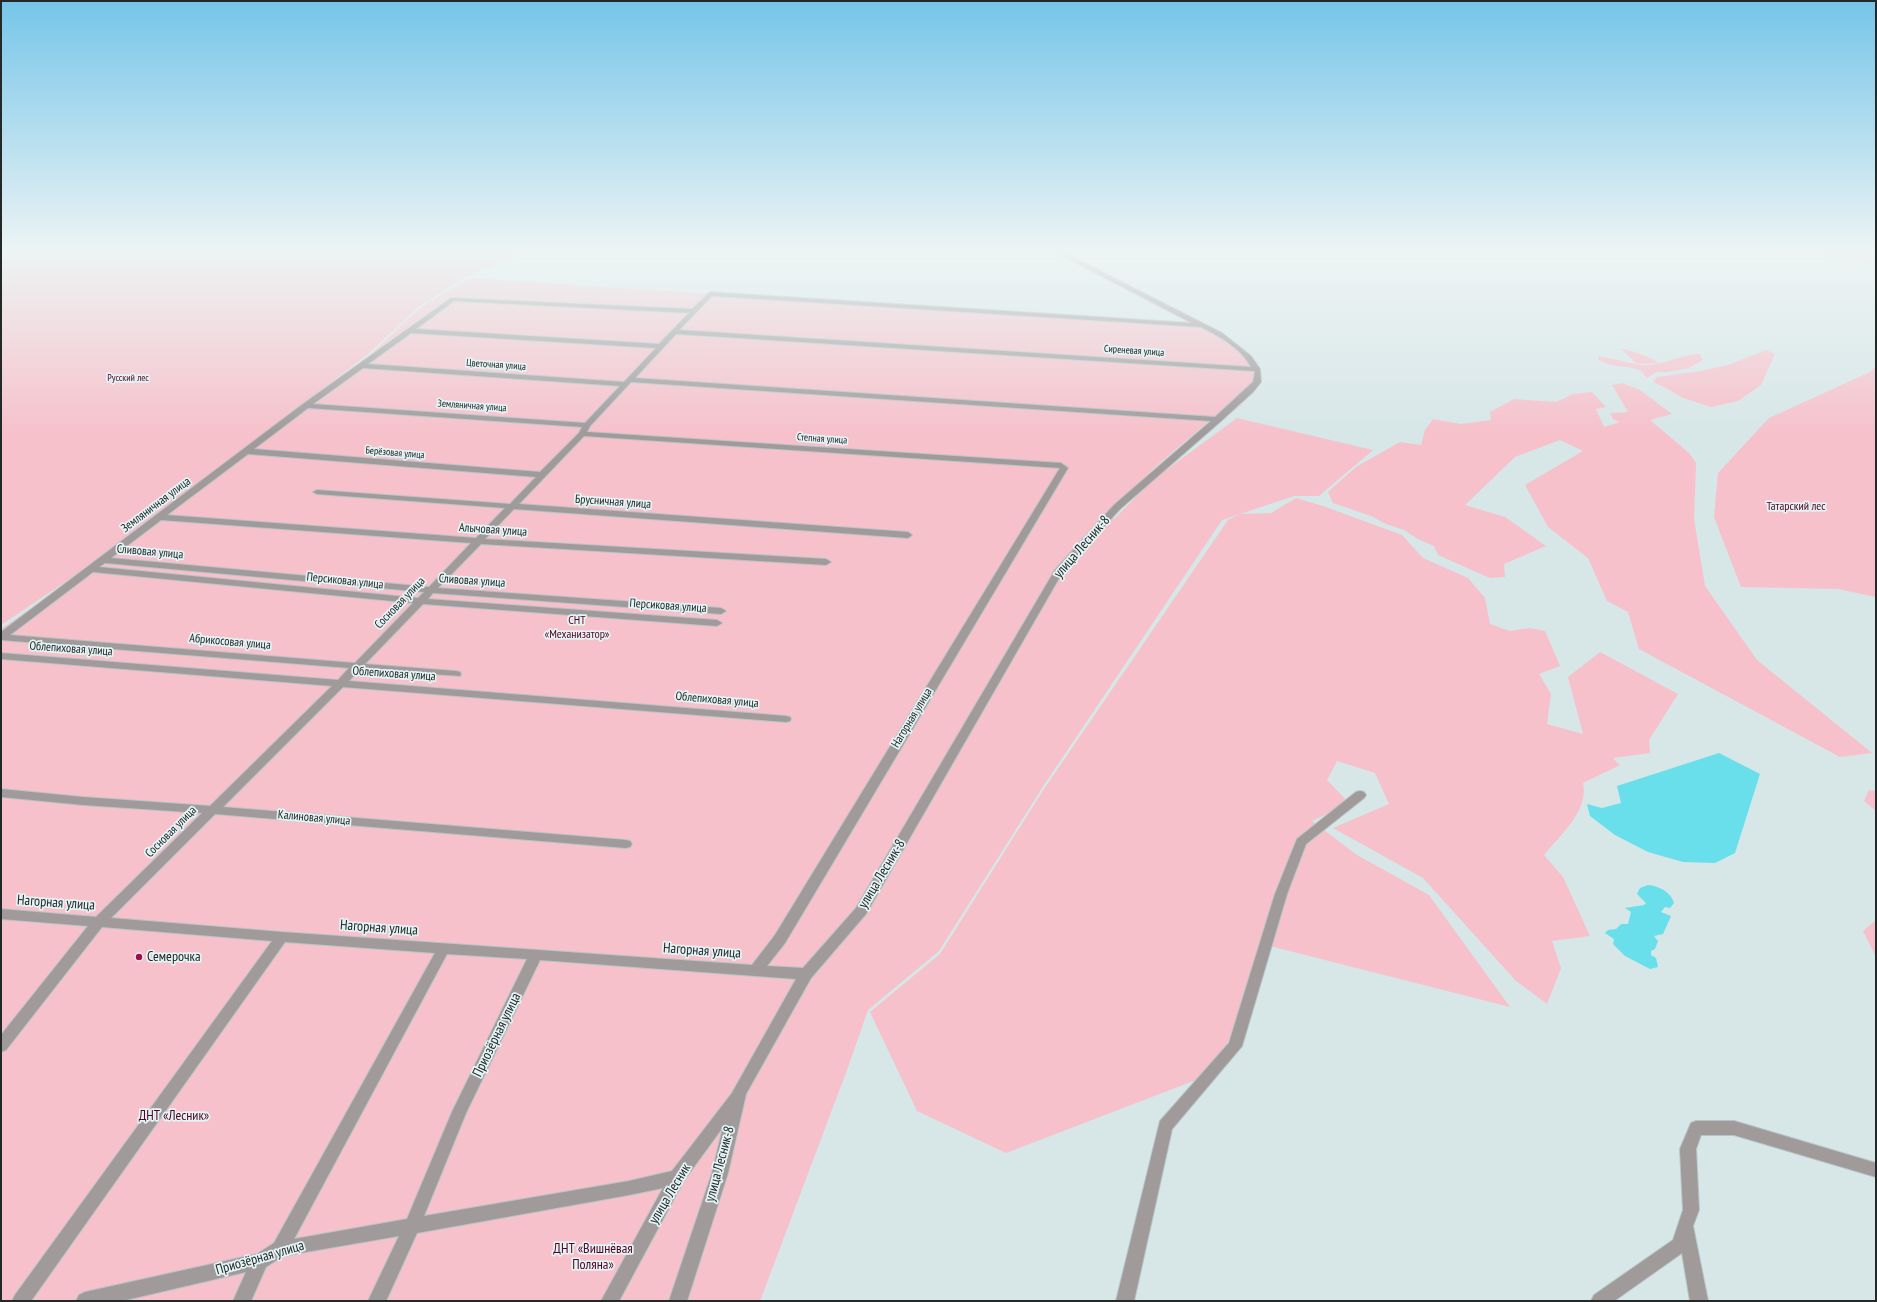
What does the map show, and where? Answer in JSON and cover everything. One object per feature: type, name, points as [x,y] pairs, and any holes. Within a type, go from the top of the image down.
[{"type":"street","name":"Земляничная улица","points":[[1,637],[306,406],[436,312]]},
{"type":"street","name":"Сосновая улица","points":[[1,1046],[99,922],[358,666],[542,475],[692,312]]},
{"type":"street","name":"Сосновая улица","points":[[991,312],[1200,325]]},
{"type":"street","points":[[1174,312],[1220,334],[1236,345],[1249,357],[1257,369]]},
{"type":"street","points":[[411,331],[661,346]]},
{"type":"street","name":"Сиреневая улица","points":[[674,332],[1257,369]]},
{"type":"street","name":"Цветочная улица","points":[[363,366],[1218,419]]},
{"type":"street","name":"улица Лесник-8","points":[[678,1301],[720,1173],[739,1093],[806,974],[861,911],[1058,572],[1117,507],[1250,390],[1257,382],[1257,369]]},
{"type":"street","name":"Земляничная улица","points":[[306,406],[584,430]]},
{"type":"street","name":"Степная улица","points":[[584,430],[1061,465]]},
{"type":"street","name":"Берёзовая улица","points":[[246,451],[542,475]]},
{"type":"street","name":"Нагорная улица","points":[[755,971],[780,939],[972,618],[1063,472],[1064,468],[1061,465]]},
{"type":"street","name":"Брусничная улица","points":[[317,492],[908,535]]},
{"type":"street","name":"Алычовая улица","points":[[160,517],[478,541],[826,562]]},
{"type":"street","name":"Сливовая улица","points":[[103,560],[431,590],[721,611]]},
{"type":"street","name":"Персиковая улица","points":[[90,569],[420,601],[717,623]]},
{"type":"street","name":"Абрикосовая улица","points":[[1,637],[456,674]]},
{"type":"street","name":"Облепиховая улица","points":[[1,656],[786,718]]},
{"type":"street","name":"Калиновая улица","points":[[1,793],[83,801],[212,810],[626,844]]},
{"type":"street","points":[[1125,1301],[1165,1126],[1235,1046],[1282,894],[1301,842],[1360,795]]},
{"type":"street","name":"Нагорная улица","points":[[2,915],[282,937],[806,974]]},
{"type":"street","points":[[21,1301],[282,937]]},
{"type":"street","points":[[280,1250],[444,948]]},
{"type":"street","name":"Приозёрная улица","points":[[377,1301],[412,1226],[459,1112],[536,955]]},
{"type":"street","name":"улица Лесник","points":[[610,1301],[678,1177],[739,1093]]},
{"type":"street","points":[[1600,1301],[1679,1245],[1691,1210],[1688,1149],[1696,1128],[1734,1128],[1876,1170]]},
{"type":"street","name":"Приозёрная улица","points":[[85,1301],[260,1261],[280,1250],[629,1188],[678,1177]]},
{"type":"street","points":[[1685,1226],[1699,1301]]},
{"type":"street","points":[[242,1301],[260,1261]]},
{"type":"green space","name":"Русский лес","points":[[1,312],[413,312],[367,355],[71,578],[1,625]]},
{"type":"green space","name":"СНТ «Механизатор»","points":[[416,312],[983,312],[1199,326],[1225,338],[1250,361],[1255,373],[1251,386],[1163,460],[1102,517],[1114,519],[1154,479],[1237,418],[1373,450],[1319,496],[1294,496],[1222,520],[1042,788],[939,951],[868,1010],[760,1301],[1,1301],[1,629],[77,577],[370,355]]},
{"type":"green space","points":[[1621,349],[1641,354],[1658,363],[1637,364]]},
{"type":"green space","points":[[1766,350],[1775,354],[1761,385],[1738,401],[1711,407],[1683,398],[1653,382],[1657,377],[1700,371],[1728,365]]},
{"type":"green space","points":[[1699,354],[1703,360],[1689,368],[1668,372],[1657,372],[1647,378],[1641,371],[1608,364],[1598,359],[1598,357],[1605,357],[1640,365],[1648,365],[1662,363],[1684,356]]},
{"type":"green space","name":"Татарский лес","points":[[1876,366],[1876,597],[1838,589],[1741,587],[1714,517],[1718,473],[1769,418],[1870,372]]},
{"type":"green space","points":[[1622,383],[1640,390],[1672,414],[1650,420],[1689,453],[1696,463],[1694,519],[1705,586],[1757,660],[1872,753],[1840,757],[1639,649],[1628,612],[1607,601],[1588,558],[1548,527],[1525,485],[1583,451],[1560,440],[1515,457],[1465,505],[1505,517],[1546,546],[1504,564],[1505,577],[1490,578],[1438,555],[1434,546],[1418,539],[1404,530],[1386,524],[1371,516],[1333,503],[1328,492],[1356,467],[1400,442],[1421,445],[1425,430],[1433,419],[1461,424],[1491,420],[1490,412],[1514,399],[1556,402],[1573,394],[1592,392],[1606,407],[1596,409],[1604,427],[1620,422],[1613,419],[1610,413],[1628,412],[1612,385]]},
{"type":"green space","points":[[1296,498],[1323,506],[1402,535],[1423,558],[1468,578],[1485,598],[1490,624],[1510,631],[1530,628],[1545,631],[1560,666],[1539,674],[1551,694],[1547,724],[1583,734],[1568,677],[1600,652],[1678,694],[1649,740],[1650,753],[1613,758],[1620,765],[1583,783],[1584,793],[1578,813],[1565,831],[1544,855],[1563,877],[1590,936],[1552,941],[1561,968],[1547,1004],[1516,981],[1423,878],[1333,828],[1389,804],[1375,773],[1337,761],[1327,780],[1349,803],[1312,821],[1357,855],[1429,895],[1510,1007],[1270,946],[1214,1073],[1006,1153],[917,1111],[870,1012],[940,954],[1044,789],[1228,520],[1240,514],[1271,513]]},
{"type":"green space","points":[[1869,790],[1876,791],[1876,811],[1864,801]]},
{"type":"green space","points":[[1876,920],[1876,957],[1863,931]]},
{"type":"water","points":[[1719,753],[1760,774],[1735,853],[1715,863],[1683,862],[1648,852],[1615,835],[1590,816],[1587,804],[1602,808],[1621,803],[1617,786]]},
{"type":"water","points":[[1648,885],[1664,890],[1674,903],[1670,908],[1665,907],[1661,912],[1671,916],[1663,934],[1654,936],[1658,941],[1655,949],[1651,951],[1651,955],[1656,958],[1658,967],[1650,969],[1625,956],[1613,944],[1614,939],[1605,933],[1608,930],[1616,929],[1621,924],[1628,924],[1631,912],[1625,908],[1644,905],[1646,903],[1637,894],[1640,888]]},
{"type":"place","name":"Семерочка","points":[[139,957]]},
{"type":"park label","name":"ДНТ «Лесник»","points":[[174,1116]]},
{"type":"park label","name":"ДНТ «Вишнёвая Поляна»","points":[[593,1258]]}]
